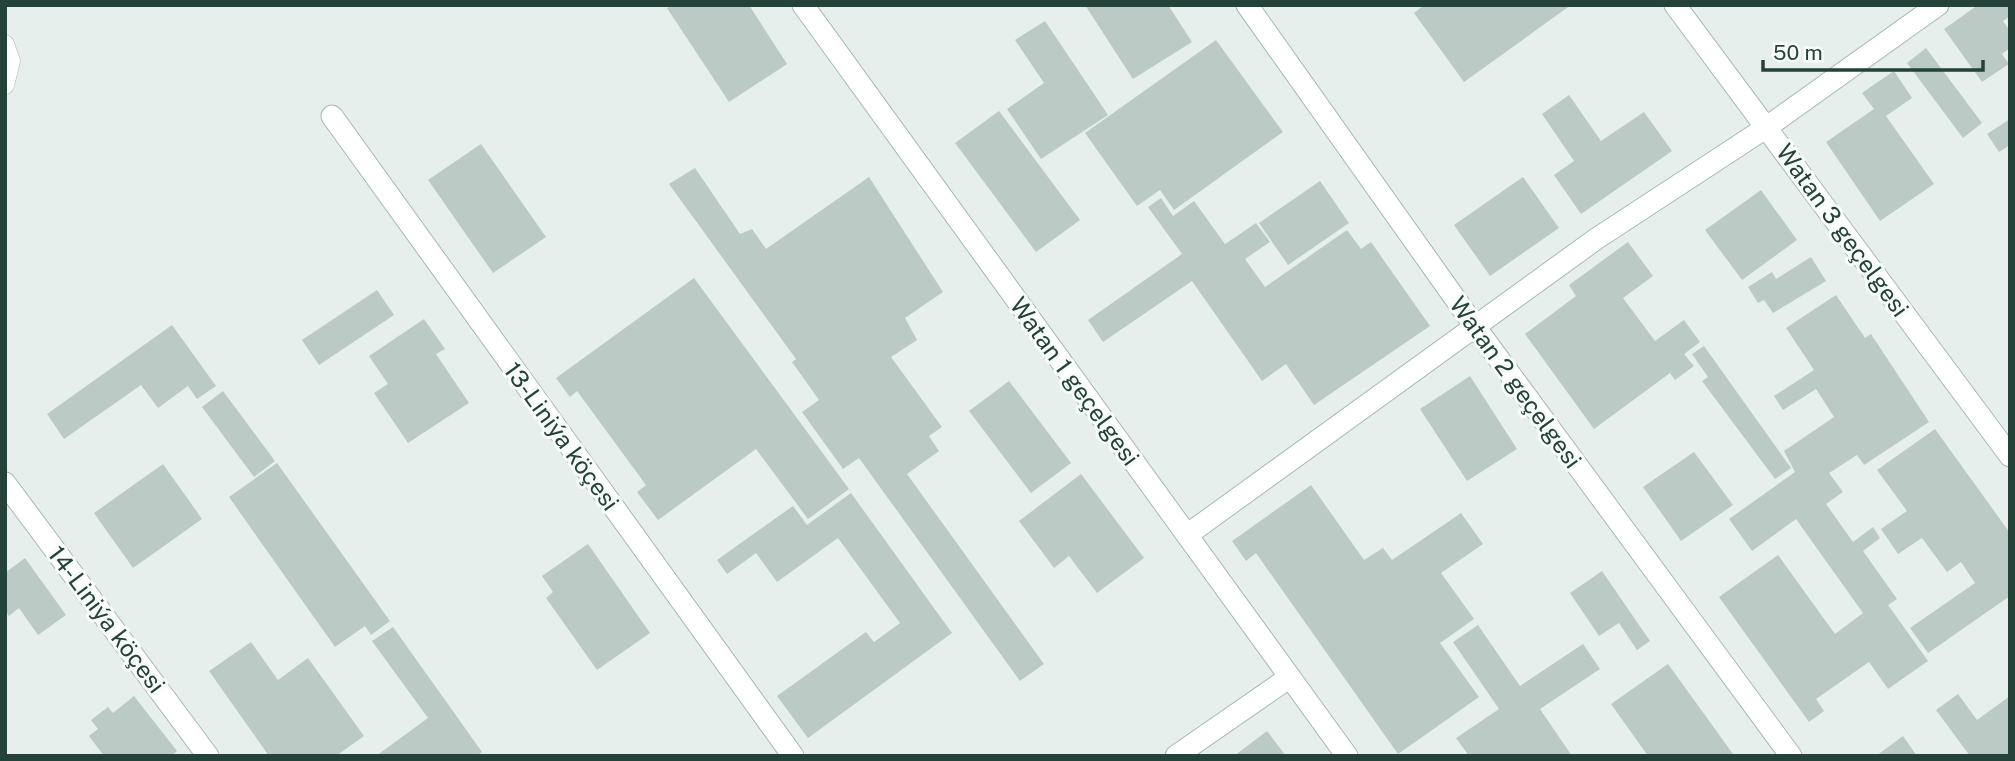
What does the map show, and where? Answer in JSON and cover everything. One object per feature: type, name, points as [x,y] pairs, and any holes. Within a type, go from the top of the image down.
[{"type":"street","name":"Watan 1 geçelgesi","points":[[803,5],[1347,756]]},
{"type":"street","name":"Watan 2 geçelgesi","points":[[1247,5],[1476,328],[1791,756]]},
{"type":"street","name":"Watan 3 geçelgesi","points":[[1675,5],[2010,456]]},
{"type":"street","points":[[1186,535],[1596,239],[1767,127],[1938,5]]},
{"type":"street","name":"13-Liniýa köçesi","points":[[332,116],[793,756]]},
{"type":"street","name":"14-Liniýa köçesi","points":[[5,483],[208,756]]},
{"type":"street","points":[[1176,756],[1290,677]]},
{"type":"lane","points":[[5,44],[11,61],[5,85]]},
{"type":"building","points":[[671,5],[749,5],[787,64],[729,102],[667,8]]},
{"type":"building","points":[[1085,5],[1168,5],[1192,42],[1133,79]]},
{"type":"building","points":[[1424,5],[1571,5],[1464,82],[1414,13]]},
{"type":"building","points":[[1978,5],[2010,5],[2010,16],[2003,21],[2010,31],[2010,48],[2002,54],[2009,64],[1982,82],[1944,29]]},
{"type":"building","points":[[1045,21],[1108,115],[1041,159],[1007,109],[1044,83],[1015,40]]},
{"type":"building","points":[[1216,40],[1283,132],[1174,210],[1160,190],[1137,206],[1085,133]]},
{"type":"building","points":[[1926,48],[1982,123],[1963,138],[1907,63]]},
{"type":"building","points":[[1894,71],[1912,98],[1886,116],[1934,184],[1880,221],[1826,142],[1874,109],[1862,93]]},
{"type":"building","points":[[1569,95],[1601,141],[1644,112],[1672,151],[1581,214],[1554,175],[1574,161],[1542,114]]},
{"type":"building","points":[[999,111],[1080,220],[1036,252],[955,143]]},
{"type":"building","points":[[2010,119],[2010,145],[1999,152],[1987,134]]},
{"type":"building","points":[[481,144],[546,237],[493,273],[428,180]]},
{"type":"building","points":[[695,168],[740,234],[752,229],[766,249],[869,177],[943,292],[905,318],[917,340],[891,357],[942,427],[929,436],[939,451],[907,474],[1044,664],[1020,681],[859,458],[843,469],[802,412],[819,400],[792,362],[796,359],[669,184]]},
{"type":"building","points":[[1523,177],[1559,228],[1490,276],[1454,225]]},
{"type":"building","points":[[1320,181],[1349,223],[1288,265],[1259,223]]},
{"type":"building","points":[[1761,190],[1797,240],[1742,280],[1705,230]]},
{"type":"building","points":[[1161,198],[1173,216],[1194,201],[1225,244],[1256,223],[1270,242],[1245,259],[1265,287],[1347,230],[1361,249],[1371,242],[1430,326],[1314,405],[1286,364],[1262,381],[1192,281],[1103,342],[1088,320],[1182,254],[1148,207]]},
{"type":"building","points":[[1628,242],[1653,276],[1623,298],[1655,341],[1684,320],[1700,342],[1684,354],[1694,366],[1675,380],[1670,373],[1594,429],[1525,334],[1576,296],[1569,285]]},
{"type":"building","points":[[1811,257],[1826,281],[1773,313],[1764,300],[1758,303],[1748,287],[1772,272],[1776,279]]},
{"type":"building","points":[[694,278],[849,489],[808,519],[756,449],[658,520],[637,492],[646,485],[577,391],[570,397],[556,378]]},
{"type":"building","points":[[377,290],[394,315],[319,365],[302,340]]},
{"type":"building","points":[[1836,295],[1865,338],[1871,334],[1929,422],[1864,465],[1857,455],[1829,473],[1843,492],[1826,504],[1853,542],[1873,527],[1880,538],[1863,551],[1897,599],[1888,605],[1928,661],[1888,689],[1869,662],[1816,699],[1824,711],[1809,722],[1719,597],[1778,555],[1835,634],[1863,613],[1796,519],[1752,551],[1729,519],[1795,472],[1784,451],[1834,417],[1816,389],[1783,410],[1774,396],[1814,370],[1786,328]]},
{"type":"building","points":[[424,319],[445,349],[436,354],[469,403],[408,443],[374,393],[388,384],[369,356]]},
{"type":"building","points":[[172,325],[216,386],[197,399],[188,386],[158,408],[141,385],[64,439],[47,414]]},
{"type":"building","points":[[1704,346],[1791,468],[1775,479],[1702,381],[1708,377],[1692,354]]},
{"type":"building","points":[[1470,376],[1517,449],[1467,481],[1420,409]]},
{"type":"building","points":[[1009,381],[1071,463],[1031,493],[969,411]]},
{"type":"building","points":[[223,391],[275,461],[254,477],[202,407]]},
{"type":"building","points":[[1935,429],[2010,533],[2010,596],[1928,653],[1910,628],[1975,583],[1961,562],[1947,572],[1922,538],[1898,554],[1881,529],[1907,511],[1877,470]]},
{"type":"building","points":[[1694,452],[1733,505],[1681,541],[1643,487]]},
{"type":"building","points":[[277,463],[390,621],[371,635],[365,626],[335,647],[229,497]]},
{"type":"building","points":[[163,464],[202,519],[133,568],[94,513]]},
{"type":"building","points":[[1081,474],[1144,558],[1097,593],[1069,556],[1054,568],[1019,521]]},
{"type":"building","points":[[1311,485],[1364,560],[1383,548],[1392,560],[1461,513],[1483,544],[1441,573],[1474,619],[1440,643],[1479,697],[1398,754],[1256,553],[1246,561],[1232,541]]},
{"type":"building","points":[[851,493],[952,633],[808,738],[777,696],[866,632],[874,642],[900,623],[838,538],[777,582],[756,553],[727,574],[717,560],[793,506],[807,525]]},
{"type":"building","points":[[588,544],[650,633],[597,670],[546,598],[553,592],[542,576]]},
{"type":"building","points":[[25,558],[66,615],[38,635],[19,608],[9,616],[5,610],[5,573]]},
{"type":"building","points":[[1602,571],[1650,641],[1637,650],[1619,623],[1599,636],[1570,593]]},
{"type":"building","points":[[1478,625],[1520,686],[1583,644],[1600,669],[1540,709],[1572,756],[1469,756],[1456,738],[1499,709],[1453,642]]},
{"type":"building","points":[[393,627],[482,752],[476,756],[376,756],[428,718],[372,641]]},
{"type":"building","points":[[251,642],[278,680],[308,658],[364,736],[336,756],[269,756],[209,671]]},
{"type":"building","points":[[1668,664],[1733,754],[1731,756],[1648,756],[1611,704]]},
{"type":"building","points":[[1958,694],[1977,720],[2010,696],[2010,756],[1970,756],[1936,710]]},
{"type":"building","points":[[134,696],[177,751],[171,756],[104,756],[89,736],[98,729],[91,720],[108,707],[113,713]]},
{"type":"building","points":[[1267,731],[1286,756],[1234,756]]},
{"type":"building","points":[[1903,736],[1917,756],[1876,756]]}]
